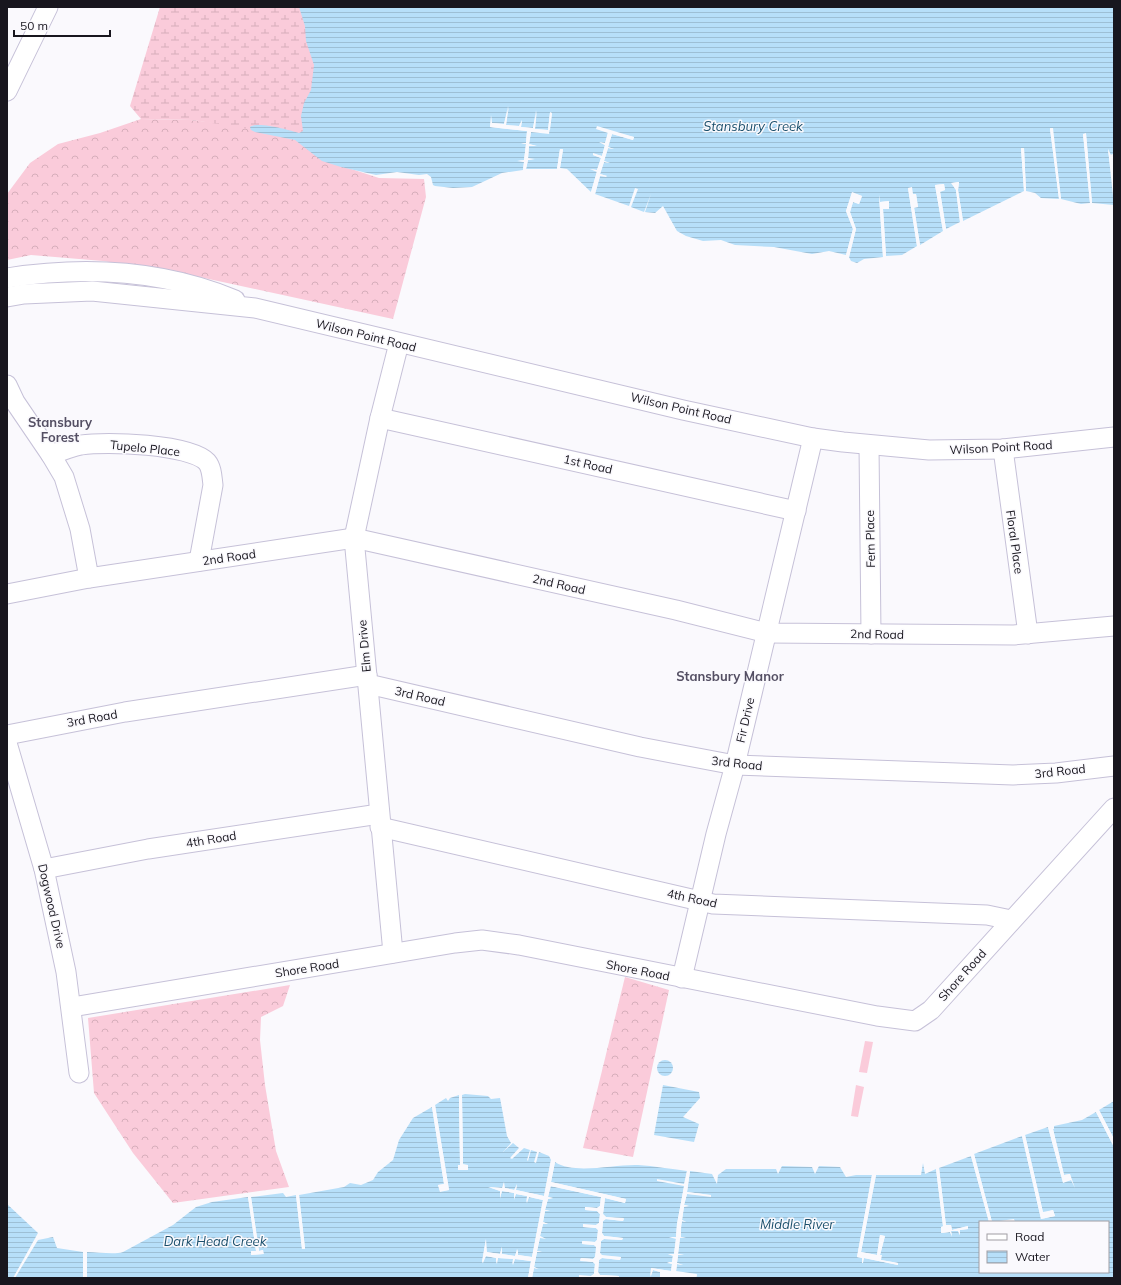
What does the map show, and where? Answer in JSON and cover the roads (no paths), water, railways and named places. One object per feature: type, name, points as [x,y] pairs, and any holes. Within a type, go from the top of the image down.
[{"type":"street","points":[[7,91],[48,7]]},
{"type":"street","name":"Wilson Point Road","points":[[7,278],[49,272],[81,271],[172,279],[206,288],[255,308]]},
{"type":"street","name":"Wilson Point Road","points":[[7,297],[24,294],[92,290],[255,308],[683,410],[813,438],[869,445],[929,450],[1003,449],[1114,437]]},
{"type":"street","name":"Elm Drive","points":[[393,953],[379,820],[354,538],[380,418],[399,343]]},
{"type":"street","points":[[7,385],[64,477],[80,529],[89,578]]},
{"type":"street","name":"1st Road","points":[[380,418],[796,511]]},
{"type":"street","name":"Fir Drive","points":[[682,978],[716,834],[735,765],[813,438]]},
{"type":"street","name":"Tupelo Place","points":[[51,454],[80,445],[105,443],[153,446],[200,456],[208,463],[212,473],[213,485],[199,561]]},
{"type":"street","name":"Fern Place","points":[[869,445],[871,634]]},
{"type":"street","name":"Floral Place","points":[[1003,449],[1028,634]]},
{"type":"street","name":"2nd Road","points":[[7,594],[89,578],[354,538],[676,610],[767,633],[968,636],[1028,634],[1114,626]]},
{"type":"street","name":"3rd Road","points":[[7,735],[125,712],[367,679],[640,747],[735,765],[1013,775],[1056,773],[1114,766]]},
{"type":"street","name":"Dogwood Drive","points":[[7,743],[44,869],[72,1007],[79,1073]]},
{"type":"street","name":"Shore Road","points":[[72,1007],[324,966],[393,953],[482,940],[501,942],[897,1020],[915,1021],[931,1010],[1114,808]]},
{"type":"street","name":"4th Road","points":[[44,869],[148,849],[379,820],[468,849],[713,904],[987,915],[1011,920]]},
{"type":"water","name":"Stansbury Creek","points":[[299,7],[1114,7],[1114,154],[1110,155],[1108,149],[1114,205],[1092,203],[1086,134],[1083,134],[1090,203],[1081,204],[1061,199],[1052,128],[1050,129],[1059,199],[1041,198],[1035,193],[1026,191],[1024,148],[1021,148],[1024,191],[963,221],[958,190],[959,182],[952,183],[956,190],[960,222],[946,229],[940,191],[945,190],[944,184],[935,185],[943,231],[920,245],[914,207],[918,207],[916,194],[913,194],[908,188],[917,246],[902,255],[886,256],[883,209],[889,208],[889,201],[880,202],[879,195],[883,257],[864,259],[857,263],[851,261],[849,257],[856,229],[850,212],[853,202],[859,204],[862,196],[852,193],[846,211],[853,229],[846,255],[829,251],[812,254],[774,247],[735,245],[721,240],[703,241],[686,236],[677,231],[663,206],[655,213],[645,212],[651,194],[644,212],[631,207],[638,189],[635,188],[629,206],[595,194],[600,176],[607,176],[600,174],[604,162],[610,163],[604,161],[608,148],[614,149],[608,147],[612,134],[633,140],[634,137],[596,129],[608,132],[605,144],[599,142],[605,145],[602,156],[593,154],[601,158],[597,170],[590,169],[597,171],[591,192],[567,169],[560,168],[563,150],[560,149],[557,169],[526,169],[528,160],[534,160],[528,159],[529,146],[536,146],[529,144],[531,132],[550,130],[552,113],[550,113],[548,130],[535,129],[537,110],[533,128],[521,127],[522,120],[519,126],[506,125],[509,106],[504,124],[491,123],[492,115],[490,127],[527,131],[526,143],[521,144],[526,144],[524,161],[518,160],[524,162],[523,170],[502,173],[472,187],[453,188],[435,186],[433,185],[431,177],[427,174],[419,175],[397,172],[376,175],[341,167],[322,161],[295,140],[255,132],[251,130],[250,127],[254,125],[266,125],[299,133],[303,131],[301,116],[304,103],[311,90],[314,65],[306,41],[305,26]]},
{"type":"water","points":[[665,1060],[672,1065],[673,1068],[668,1075],[665,1076],[658,1071],[657,1068],[662,1061]]},
{"type":"water","points":[[663,1085],[699,1092],[700,1098],[683,1117],[699,1124],[694,1142],[654,1135]]},
{"type":"water","name":"Dark Head Creek","points":[[459,1095],[460,1165],[458,1170],[468,1170],[468,1165],[463,1165],[462,1095],[488,1096],[491,1099],[500,1098],[507,1136],[511,1143],[503,1152],[513,1143],[519,1148],[510,1158],[512,1159],[524,1148],[530,1150],[528,1161],[531,1150],[537,1152],[534,1162],[536,1163],[539,1152],[549,1156],[551,1160],[544,1196],[516,1190],[517,1184],[515,1190],[504,1188],[504,1182],[503,1188],[489,1187],[500,1191],[500,1198],[502,1191],[514,1193],[514,1198],[516,1194],[527,1196],[527,1203],[529,1197],[543,1200],[532,1257],[518,1255],[518,1249],[515,1256],[502,1254],[502,1247],[500,1254],[486,1252],[486,1239],[482,1262],[486,1256],[496,1258],[496,1264],[498,1258],[513,1259],[513,1265],[515,1259],[531,1261],[528,1278],[87,1278],[87,1252],[123,1252],[173,1225],[196,1207],[212,1202],[248,1197],[256,1251],[251,1255],[263,1254],[263,1250],[259,1251],[251,1197],[283,1193],[286,1197],[296,1195],[302,1249],[305,1248],[299,1195],[344,1187],[350,1183],[361,1185],[373,1180],[378,1172],[393,1160],[399,1140],[413,1118],[432,1107],[444,1184],[438,1185],[440,1191],[449,1190],[435,1105],[446,1098],[448,1101],[450,1098]]},
{"type":"water","points":[[1114,1101],[1114,1139],[1099,1110]]},
{"type":"water","name":"Middle River","points":[[1096,1112],[1114,1147],[1114,1278],[696,1278],[697,1275],[676,1272],[677,1264],[683,1265],[677,1263],[678,1255],[684,1255],[678,1254],[680,1238],[686,1238],[680,1237],[682,1221],[686,1222],[682,1220],[684,1206],[689,1206],[684,1205],[687,1194],[711,1195],[687,1192],[690,1171],[712,1174],[717,1184],[718,1175],[726,1169],[776,1169],[778,1174],[782,1166],[812,1167],[815,1174],[819,1166],[840,1167],[846,1177],[856,1175],[872,1175],[857,1257],[862,1258],[862,1263],[864,1258],[898,1265],[898,1263],[881,1260],[880,1255],[885,1236],[880,1235],[877,1255],[861,1252],[876,1175],[921,1175],[923,1163],[925,1174],[936,1169],[943,1226],[942,1233],[950,1232],[952,1236],[951,1231],[958,1231],[960,1235],[960,1230],[968,1229],[968,1226],[952,1230],[951,1225],[946,1226],[939,1168],[971,1156],[989,1221],[979,1221],[979,1273],[1109,1273],[1109,1221],[1015,1221],[1014,1219],[992,1221],[974,1154],[1022,1136],[1041,1219],[1055,1216],[1053,1210],[1043,1213],[1025,1135],[1048,1127],[1063,1182],[1071,1180],[1070,1174],[1064,1175],[1053,1129],[1054,1126],[1082,1120]]},
{"type":"water","points":[[555,1162],[563,1166],[573,1168],[638,1165],[687,1171],[676,1237],[669,1237],[676,1238],[674,1254],[668,1254],[673,1255],[672,1262],[667,1263],[672,1264],[671,1271],[651,1268],[651,1276],[653,1270],[660,1272],[660,1278],[619,1278],[619,1276],[600,1275],[598,1272],[599,1260],[602,1258],[620,1260],[621,1257],[602,1256],[600,1253],[601,1241],[604,1239],[622,1240],[623,1238],[604,1236],[602,1233],[603,1221],[606,1219],[623,1221],[624,1219],[606,1217],[603,1214],[605,1198],[625,1203],[626,1199],[551,1182]]},
{"type":"water","points":[[550,1186],[601,1197],[600,1206],[597,1208],[585,1207],[585,1210],[597,1211],[600,1214],[599,1223],[596,1225],[583,1225],[583,1227],[596,1228],[598,1230],[597,1240],[595,1242],[583,1241],[582,1244],[594,1245],[597,1247],[595,1257],[593,1259],[581,1258],[580,1260],[593,1262],[595,1264],[594,1274],[591,1276],[579,1278],[532,1278],[534,1268],[538,1269],[534,1267],[537,1252],[542,1252],[537,1251],[540,1237],[546,1239],[540,1236],[543,1224],[548,1224],[543,1222],[545,1211],[550,1211],[545,1210],[548,1199],[553,1198],[548,1197]]},
{"type":"water","points":[[7,1204],[38,1233],[13,1278],[7,1278]]},
{"type":"water","points":[[53,1237],[57,1248],[83,1252],[83,1278],[15,1278],[38,1240]]},
{"type":"district","name":"Stansbury Forest","points":[[60,430]]},
{"type":"district","name":"Stansbury Manor","points":[[730,676]]}]
